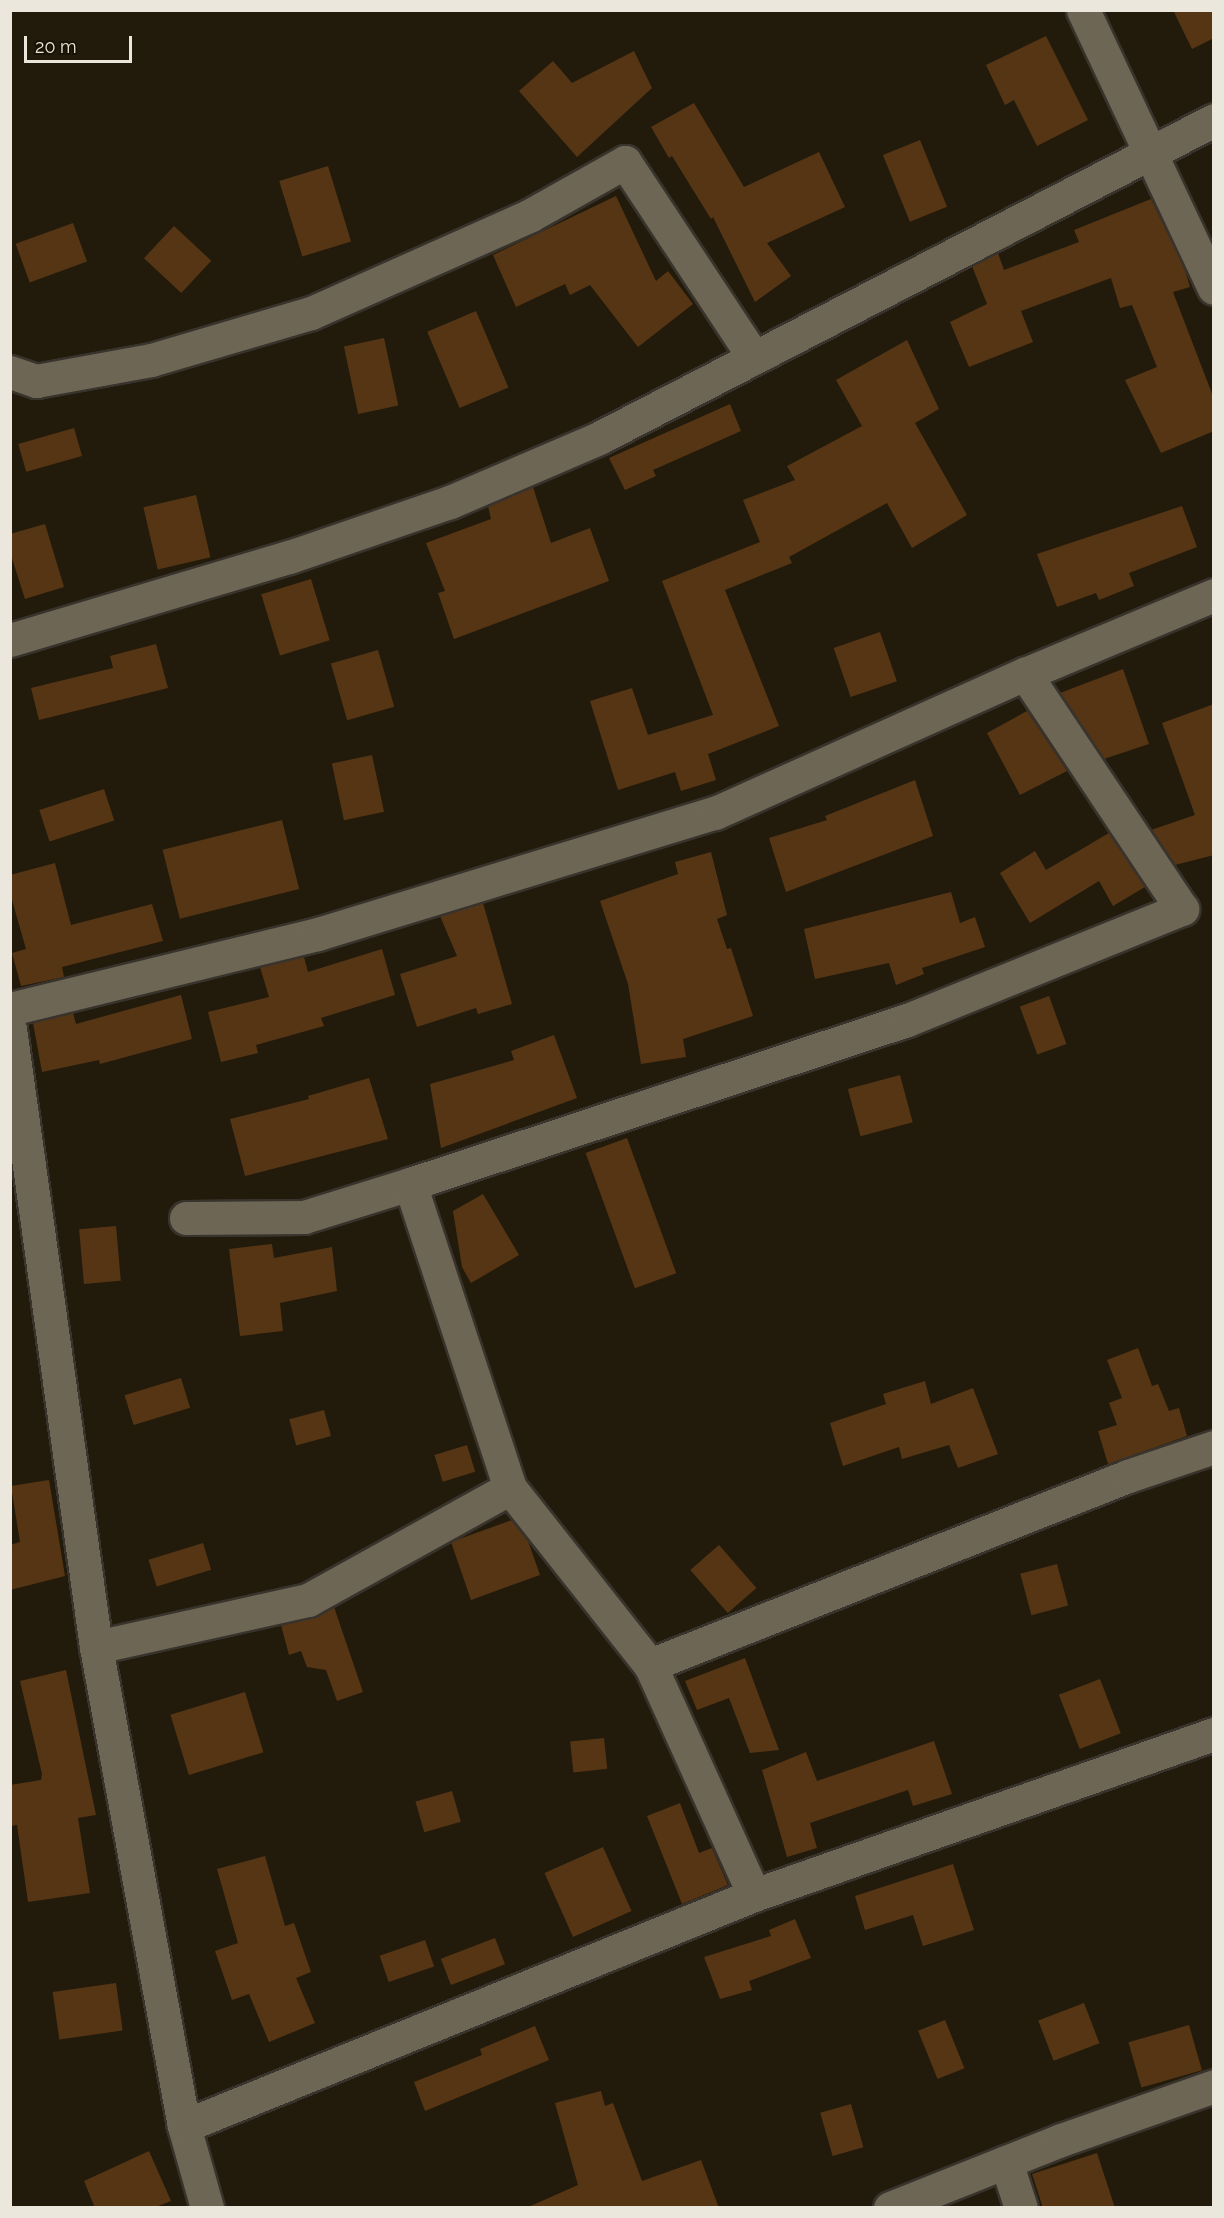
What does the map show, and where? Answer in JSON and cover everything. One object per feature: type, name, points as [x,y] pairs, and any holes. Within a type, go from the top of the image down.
[{"type":"street","points":[[1083,10],[1214,288]]},
{"type":"street","points":[[10,640],[289,557],[450,502],[598,438],[1214,120]]},
{"type":"street","points":[[10,372],[36,381],[151,360],[311,313],[529,216],[625,162],[753,356]]},
{"type":"street","points":[[10,1009],[318,934],[715,813],[1025,674],[1214,595]]},
{"type":"street","points":[[186,1218],[304,1217],[907,1020],[1182,909],[1025,674]]},
{"type":"street","points":[[10,1029],[96,1647],[184,2126],[207,2208]]},
{"type":"street","points":[[410,1184],[510,1488],[650,1665],[754,1895]]},
{"type":"street","points":[[650,1665],[1128,1476],[1214,1447]]},
{"type":"street","points":[[96,1647],[308,1600],[510,1488]]},
{"type":"street","points":[[184,2126],[754,1895],[1214,1734]]},
{"type":"street","points":[[890,2208],[1006,2162],[1214,2086]]},
{"type":"street","points":[[1006,2162],[1021,2208]]},
{"type":"building","points":[[1173,10],[1214,10],[1214,38],[1192,49]]},
{"type":"building","points":[[1046,36],[1088,120],[1037,146],[1014,100],[1005,105],[986,65]]},
{"type":"building","points":[[634,51],[652,88],[577,157],[519,91],[553,61],[572,83]]},
{"type":"building","points":[[694,103],[744,187],[819,152],[845,207],[767,243],[791,276],[755,302],[713,217],[711,219],[672,156],[669,158],[651,127]]},
{"type":"building","points":[[920,140],[947,207],[910,222],[883,155]]},
{"type":"building","points":[[328,166],[351,242],[302,256],[279,181]]},
{"type":"building","points":[[616,196],[656,281],[668,271],[693,304],[638,347],[590,285],[570,295],[565,284],[516,307],[493,255]]},
{"type":"building","points":[[1151,199],[1184,267],[1190,287],[1173,292],[1214,399],[1214,431],[1161,453],[1125,380],[1157,367],[1132,305],[1120,308],[1111,278],[1021,311],[1033,342],[969,367],[950,322],[987,304],[972,266],[998,253],[1004,270],[1079,242],[1074,230]]},
{"type":"building","points":[[73,223],[87,262],[30,282],[16,244]]},
{"type":"building","points":[[174,226],[211,261],[181,293],[144,258]]},
{"type":"building","points":[[476,311],[508,387],[460,408],[427,332]]},
{"type":"building","points":[[384,338],[398,405],[358,414],[344,347]]},
{"type":"building","points":[[907,340],[939,409],[915,423],[967,515],[912,548],[887,503],[789,557],[792,563],[725,590],[779,726],[708,754],[716,780],[681,791],[675,772],[618,790],[590,701],[632,688],[648,735],[713,715],[662,581],[760,542],[743,500],[795,480],[787,466],[862,426],[836,380]]},
{"type":"building","points":[[730,404],[741,431],[653,470],[656,476],[625,490],[609,458]]},
{"type":"building","points":[[74,428],[82,456],[26,472],[18,444]]},
{"type":"building","points":[[533,487],[551,543],[590,528],[609,581],[454,639],[438,593],[445,591],[426,543],[491,519],[488,506]]},
{"type":"building","points":[[196,495],[210,557],[158,570],[143,507]]},
{"type":"building","points":[[1182,506],[1197,547],[1129,573],[1134,586],[1099,600],[1096,593],[1057,607],[1037,554]]},
{"type":"building","points":[[45,524],[64,587],[25,599],[10,552],[10,534]]},
{"type":"building","points":[[311,579],[330,640],[280,655],[261,594]]},
{"type":"building","points":[[880,632],[897,681],[851,697],[834,648]]},
{"type":"building","points":[[156,644],[168,688],[39,720],[31,688],[113,668],[110,656]]},
{"type":"building","points":[[378,650],[394,707],[347,720],[331,664]]},
{"type":"building","points":[[1123,669],[1149,744],[1104,759],[1060,693]]},
{"type":"building","points":[[1214,704],[1214,855],[1175,865],[1151,830],[1195,815],[1162,723]]},
{"type":"building","points":[[1027,711],[1067,771],[1020,795],[987,733]]},
{"type":"building","points":[[372,755],[384,812],[344,820],[332,764]]},
{"type":"building","points":[[915,780],[933,836],[786,892],[769,838],[827,820],[825,816]]},
{"type":"building","points":[[104,789],[114,820],[50,841],[39,810]]},
{"type":"building","points":[[282,820],[299,889],[180,919],[163,850]]},
{"type":"building","points":[[1109,833],[1145,887],[1113,906],[1099,881],[1030,923],[1000,873],[1035,851],[1046,870]]},
{"type":"building","points":[[711,852],[727,915],[717,919],[727,949],[731,948],[753,1016],[683,1039],[686,1057],[641,1064],[628,984],[600,901],[678,874],[675,862]]},
{"type":"building","points":[[55,863],[71,925],[152,904],[163,941],[62,967],[64,977],[21,986],[12,953],[26,949],[10,893],[10,875]]},
{"type":"building","points":[[951,892],[960,923],[975,917],[985,947],[922,968],[924,974],[896,985],[889,963],[815,979],[804,929]]},
{"type":"building","points":[[483,903],[512,1004],[478,1014],[476,1008],[417,1027],[400,974],[457,956],[440,916]]},
{"type":"building","points":[[382,949],[395,995],[321,1018],[324,1026],[256,1045],[258,1053],[221,1062],[208,1012],[269,997],[260,967],[304,957],[308,972]]},
{"type":"building","points":[[181,995],[192,1039],[100,1064],[99,1060],[42,1072],[33,1023],[73,1013],[76,1024]]},
{"type":"building","points":[[1049,996],[1066,1044],[1037,1055],[1020,1007]]},
{"type":"building","points":[[554,1035],[577,1098],[441,1148],[430,1084],[514,1060],[511,1051]]},
{"type":"building","points":[[900,1075],[913,1122],[861,1136],[848,1089]]},
{"type":"building","points":[[369,1078],[388,1139],[245,1176],[230,1119],[309,1099],[308,1096]]},
{"type":"building","points":[[627,1138],[676,1273],[635,1288],[586,1153]]},
{"type":"building","points":[[483,1194],[519,1255],[471,1283],[462,1267],[453,1211]]},
{"type":"building","points":[[116,1226],[121,1281],[84,1284],[79,1229]]},
{"type":"building","points":[[272,1244],[274,1258],[332,1247],[337,1291],[280,1303],[283,1331],[240,1336],[229,1249]]},
{"type":"building","points":[[1138,1348],[1152,1386],[1158,1384],[1169,1411],[1179,1408],[1187,1436],[1108,1464],[1098,1431],[1117,1425],[1109,1403],[1122,1398],[1107,1360]]},
{"type":"building","points":[[181,1378],[190,1408],[134,1425],[125,1395]]},
{"type":"building","points":[[925,1381],[931,1404],[973,1388],[998,1454],[958,1468],[949,1445],[902,1459],[899,1447],[843,1466],[830,1423],[886,1404],[883,1394]]},
{"type":"building","points":[[324,1410],[331,1436],[296,1445],[289,1419]]},
{"type":"building","points":[[467,1445],[475,1472],[443,1482],[434,1455]]},
{"type":"building","points":[[49,1480],[65,1576],[10,1590],[10,1545],[20,1542],[11,1486]]},
{"type":"building","points":[[512,1520],[528,1541],[540,1575],[471,1600],[451,1542]]},
{"type":"building","points":[[203,1543],[211,1570],[157,1586],[148,1560]]},
{"type":"building","points":[[719,1545],[756,1588],[728,1613],[690,1570]]},
{"type":"building","points":[[1057,1564],[1068,1606],[1031,1615],[1020,1574]]},
{"type":"building","points":[[334,1607],[363,1692],[337,1701],[326,1670],[307,1667],[301,1651],[289,1655],[281,1625],[312,1618]]},
{"type":"building","points":[[745,1658],[779,1750],[750,1753],[729,1698],[697,1710],[685,1681]]},
{"type":"building","points":[[66,1670],[96,1815],[78,1818],[90,1893],[28,1902],[17,1825],[10,1826],[10,1785],[41,1780],[42,1774],[20,1681]]},
{"type":"building","points":[[1100,1679],[1121,1733],[1080,1749],[1059,1695]]},
{"type":"building","points":[[245,1692],[263,1752],[189,1775],[170,1715]]},
{"type":"building","points":[[604,1738],[607,1769],[573,1772],[570,1742]]},
{"type":"building","points":[[934,1741],[952,1794],[913,1806],[908,1790],[810,1823],[817,1848],[787,1857],[762,1770],[806,1752],[817,1781]]},
{"type":"building","points":[[452,1791],[461,1822],[424,1832],[415,1801]]},
{"type":"building","points":[[680,1803],[699,1853],[712,1848],[728,1885],[682,1904],[647,1816]]},
{"type":"building","points":[[603,1847],[631,1911],[573,1937],[545,1873]]},
{"type":"building","points":[[265,1856],[285,1926],[294,1923],[311,1972],[296,1978],[315,2023],[269,2042],[249,1994],[232,2000],[215,1951],[238,1943],[217,1869]]},
{"type":"building","points":[[953,1864],[974,1930],[923,1946],[913,1915],[865,1930],[855,1896]]},
{"type":"building","points":[[795,1919],[811,1958],[749,1981],[752,1990],[720,1999],[704,1957],[771,1936],[769,1930]]},
{"type":"building","points":[[495,1938],[505,1964],[451,1985],[441,1959]]},
{"type":"building","points":[[425,1940],[434,1966],[389,1982],[380,1956]]},
{"type":"building","points":[[116,1983],[123,2031],[59,2039],[53,1992]]},
{"type":"building","points":[[1084,2003],[1099,2043],[1054,2061],[1038,2021]]},
{"type":"building","points":[[945,2020],[964,2068],[938,2079],[918,2031]]},
{"type":"building","points":[[1189,2025],[1202,2070],[1141,2088],[1128,2042]]},
{"type":"building","points":[[535,2026],[549,2060],[425,2111],[414,2082],[482,2055],[480,2049]]},
{"type":"building","points":[[601,2091],[605,2106],[613,2103],[642,2181],[701,2160],[719,2208],[526,2208],[578,2185],[555,2103]]},
{"type":"building","points":[[851,2104],[863,2147],[833,2156],[820,2113]]},
{"type":"building","points":[[149,2151],[171,2201],[153,2208],[95,2208],[84,2181]]},
{"type":"building","points":[[1097,2153],[1115,2208],[1043,2208],[1032,2174]]}]
